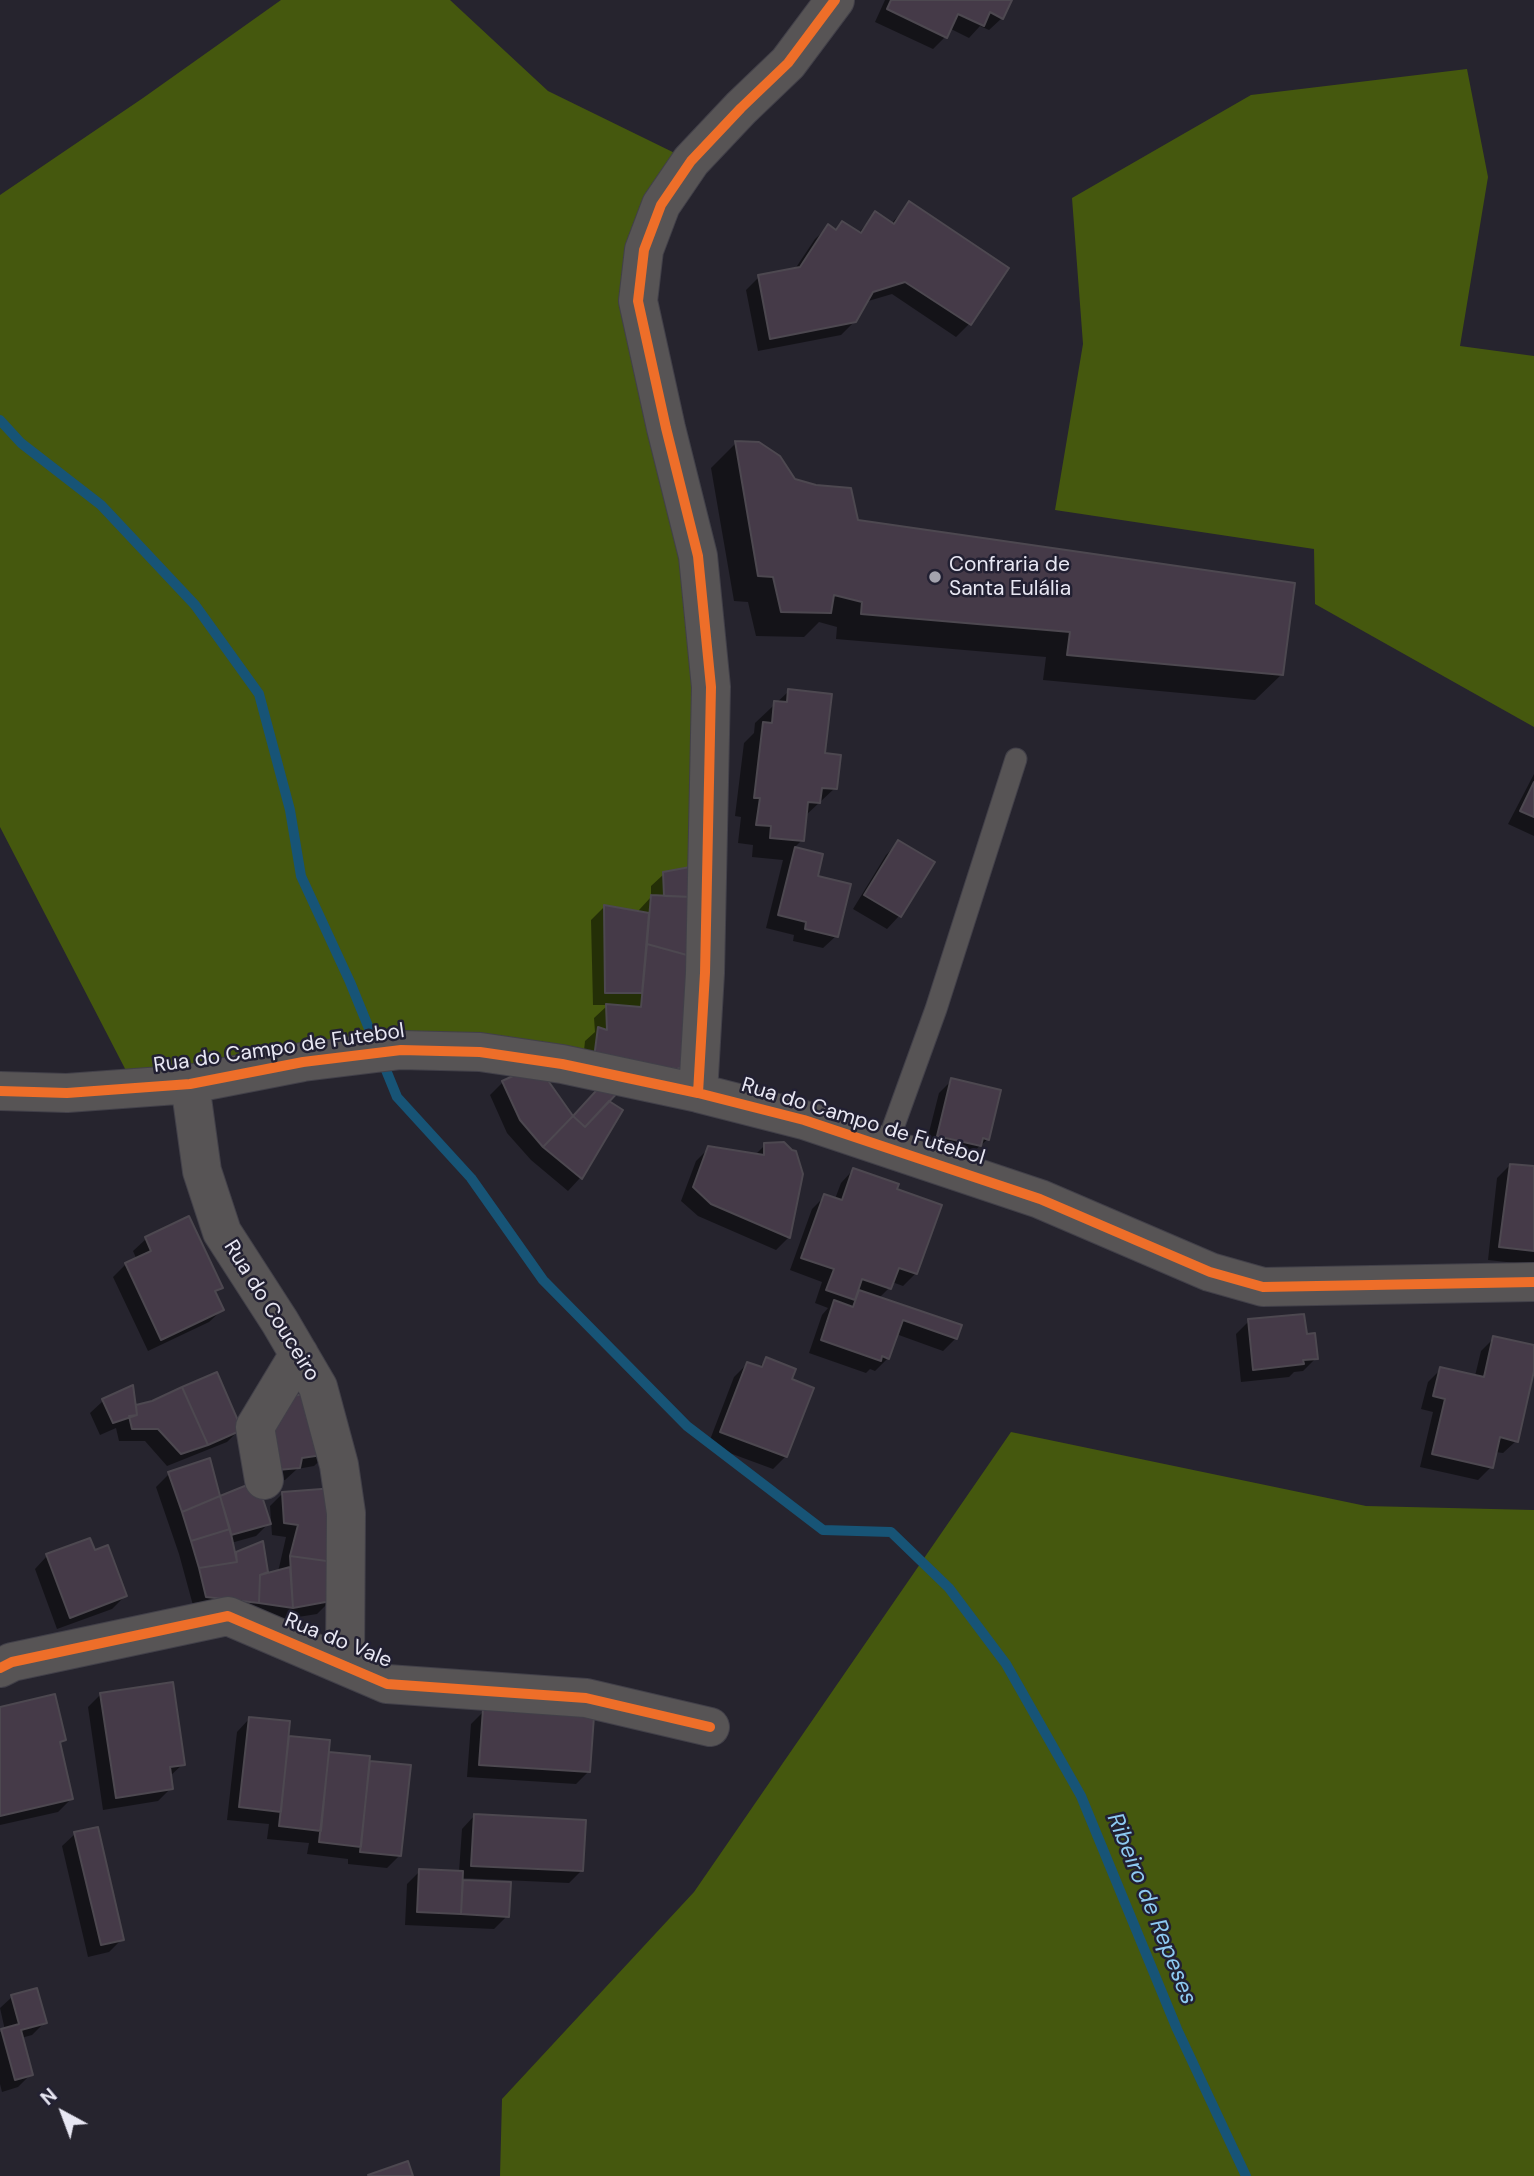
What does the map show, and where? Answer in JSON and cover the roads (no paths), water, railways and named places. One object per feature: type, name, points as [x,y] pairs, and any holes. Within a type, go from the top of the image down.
[{"type":"street","points":[[698,1093],[705,973],[711,687],[698,556],[638,301],[644,250],[661,205],[691,161],[788,63],[835,0]]},
{"type":"street","name":"Rua do Campo de Futebol","points":[[0,1091],[67,1093],[190,1084],[303,1062],[401,1050],[480,1052],[562,1064],[804,1119],[1040,1199],[1210,1272],[1263,1287],[1534,1282]]},
{"type":"street","name":"Rua do Couceiro","points":[[190,1084],[202,1171],[222,1232],[318,1387],[339,1465],[346,1513],[345,1666]]},
{"type":"street","points":[[264,1480],[255,1427],[299,1354]]},
{"type":"street","name":"Rua do Vale","points":[[0,1668],[12,1662],[228,1616],[387,1684],[586,1698],[710,1727]]},
{"type":"lane","points":[[886,1147],[936,1009],[1016,759]]},
{"type":"waterway","name":"Ribeiro de Repeses","points":[[0,420],[21,443],[101,505],[195,605],[259,694],[290,810],[301,876],[350,982],[397,1097],[471,1178],[543,1280],[687,1426],[823,1530],[891,1532],[949,1588],[1006,1664],[1081,1796],[1177,2029],[1246,2176]]},
{"type":"place","name":"Confraria de Santa Eulália","points":[[935,577]]}]
